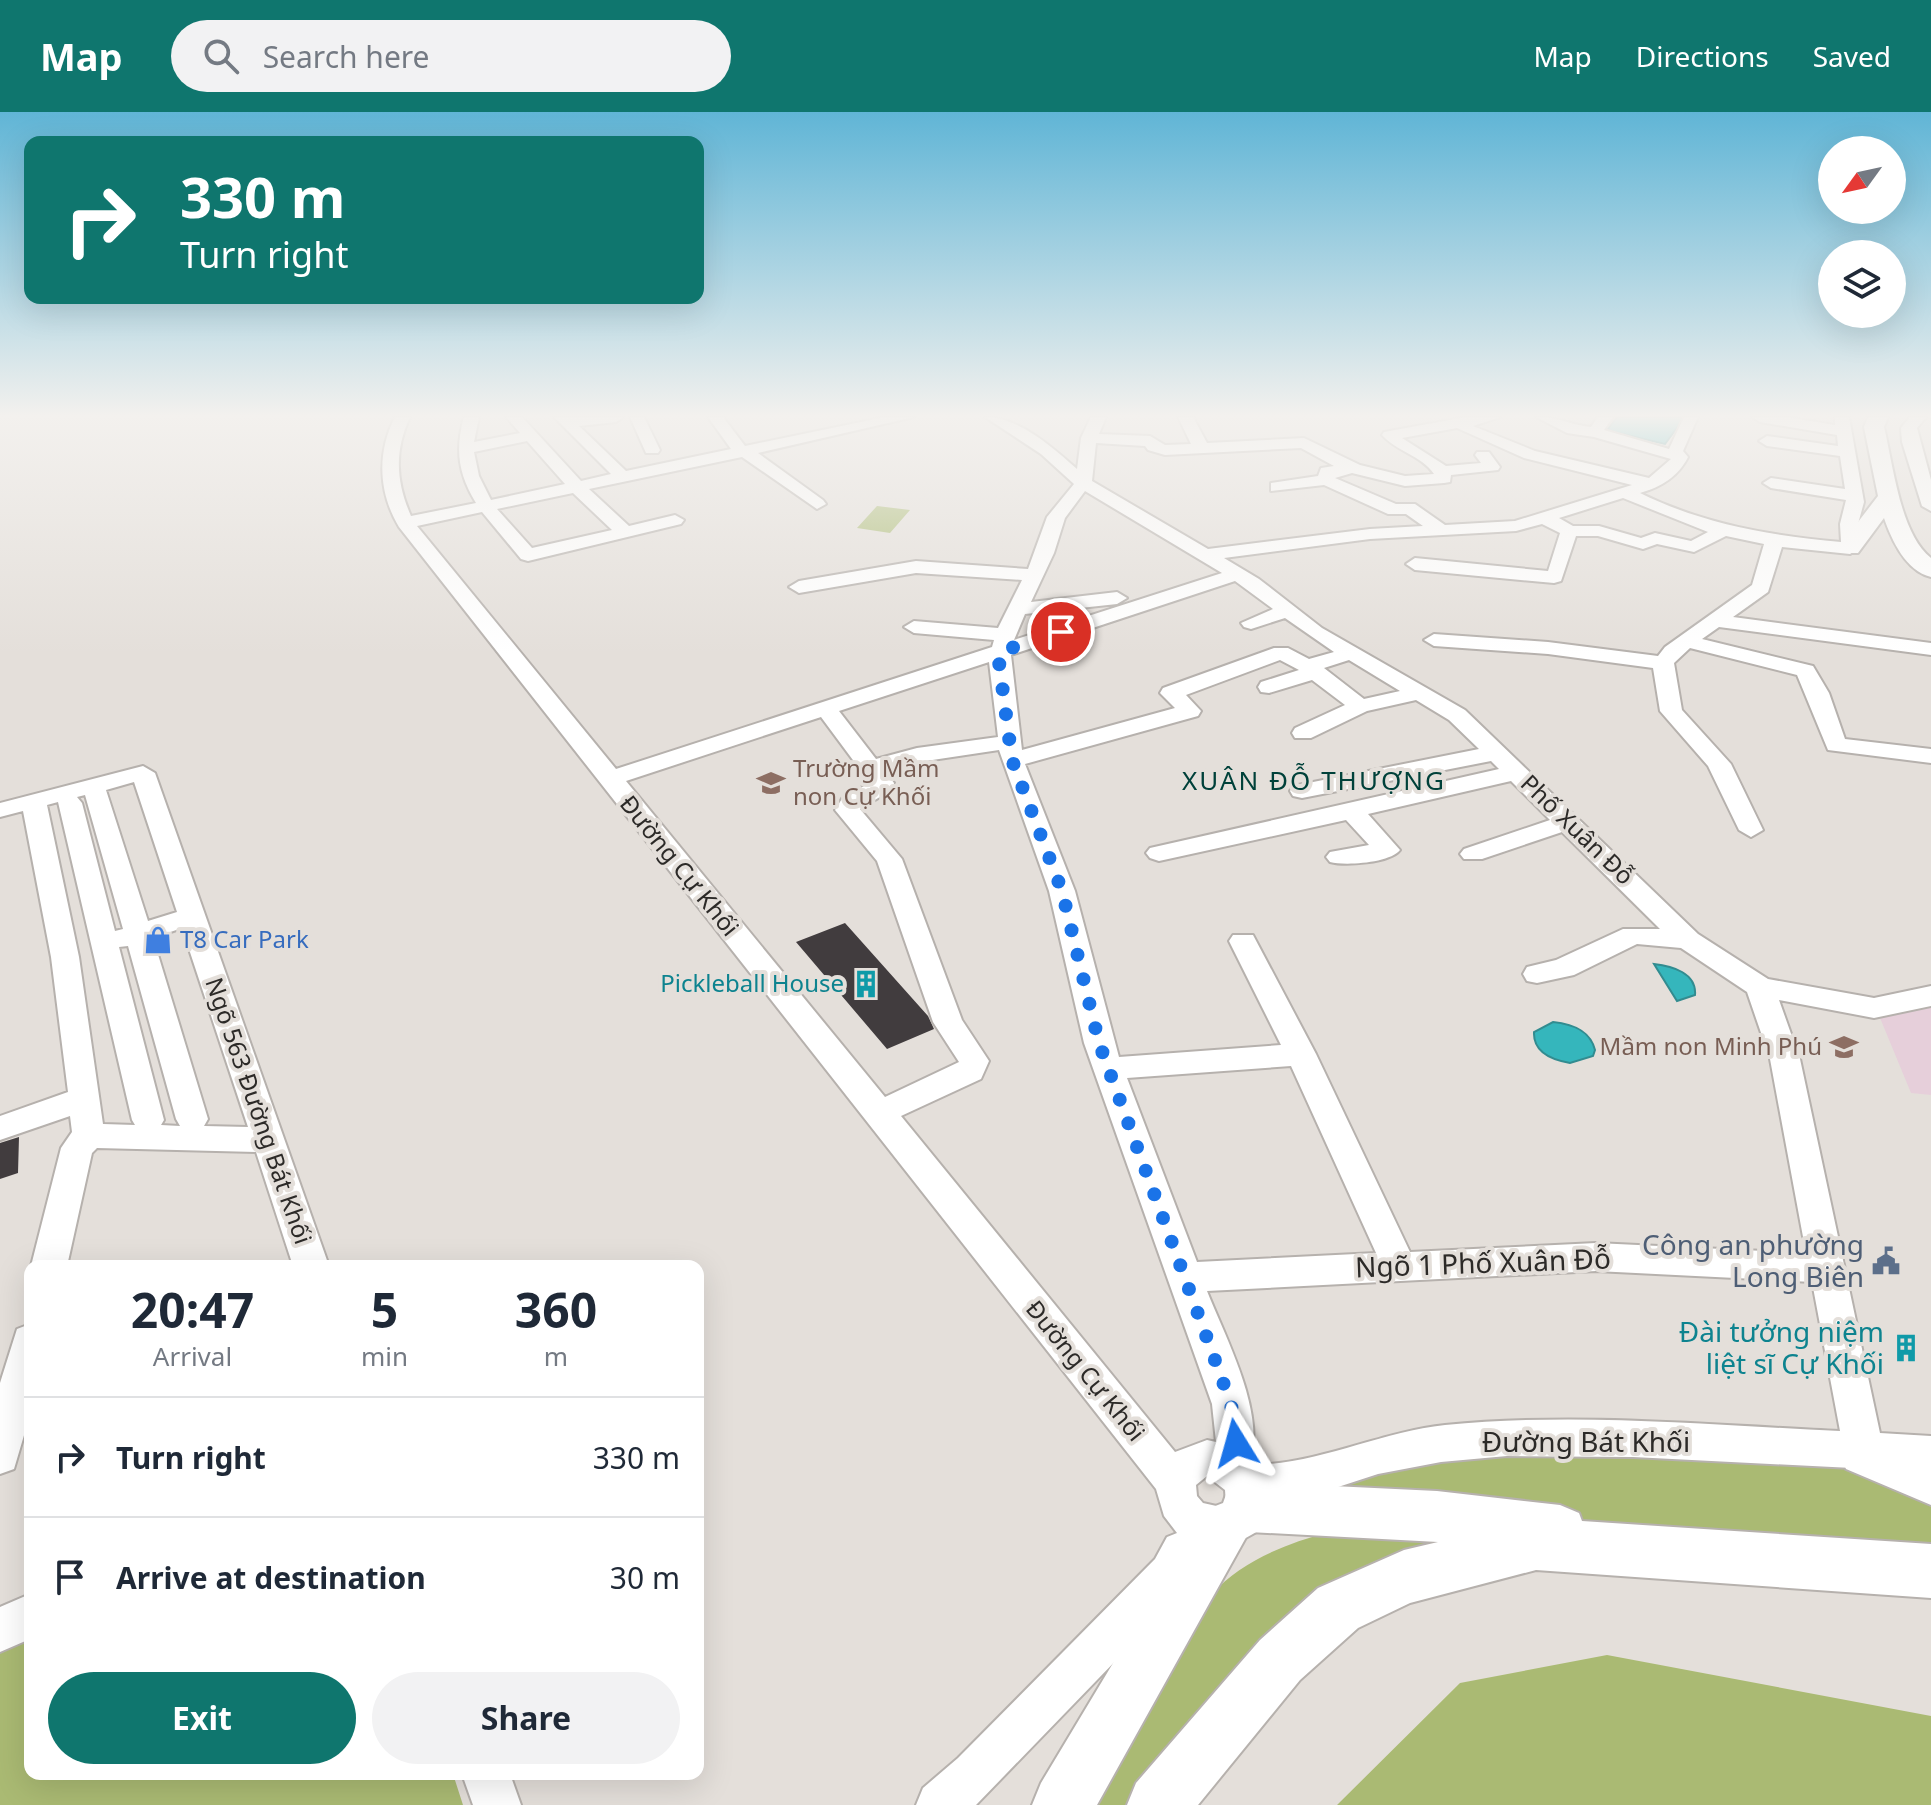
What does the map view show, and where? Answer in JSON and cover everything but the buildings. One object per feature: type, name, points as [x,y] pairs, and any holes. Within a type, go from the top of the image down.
[{"type":"main road","points":[[1850,548],[1889,496]]},
{"type":"main road","points":[[1892,496],[1906,546],[1931,570]]},
{"type":"main road","points":[[1864,1452],[1931,1481]]},
{"type":"main road","points":[[1063,1805],[1229,1502],[1502,1521],[1671,1554]]},
{"type":"main road","points":[[1158,1805],[1280,1660],[1338,1608],[1404,1577],[1536,1544],[1931,1571]]},
{"type":"street","name":"Đường Cự Khối","points":[[393,496],[405,523],[1175,1482],[1177,1503],[1229,1502]]},
{"type":"street","points":[[479,496],[484,507],[528,555],[675,520]]},
{"type":"street","points":[[405,523],[535,496]]},
{"type":"street","points":[[587,496],[625,532]]},
{"type":"street","points":[[806,496],[817,504]]},
{"type":"street","points":[[940,1805],[975,1775],[1170,1574],[1229,1502],[1236,1443],[1231,1404],[1187,1277],[1108,1069],[1062,891],[1011,751],[999,662],[1003,643],[1056,517],[1073,496]]},
{"type":"street","name":"Phố Xuân Đỗ","points":[[1105,496],[1238,574],[1352,653],[1457,715],[1570,821],[1688,940],[1760,987]]},
{"type":"street","points":[[1362,496],[1394,510],[1409,508],[1442,531]]},
{"type":"street","points":[[1207,555],[1370,534],[1516,526],[1620,496]]},
{"type":"street","points":[[1632,496],[1652,507],[1774,542],[1850,548],[1849,524],[1854,496]]},
{"type":"street","points":[[1542,517],[1570,531],[1599,531],[1643,544],[1655,538],[1694,547],[1724,530]]},
{"type":"street","points":[[1415,564],[1554,577],[1559,569],[1560,544],[1570,531]]},
{"type":"street","points":[[1663,663],[1686,641],[1761,588],[1774,542]]},
{"type":"street","points":[[799,587],[916,567],[1034,575]]},
{"type":"street","points":[[1502,573],[1504,590],[1531,595]]},
{"type":"street","points":[[609,779],[826,709],[1003,643],[1238,574]]},
{"type":"street","points":[[1017,609],[1117,598]]},
{"type":"street","points":[[1251,623],[1288,611]]},
{"type":"street","points":[[1716,621],[1931,649]]},
{"type":"street","points":[[914,627],[1003,643]]},
{"type":"street","points":[[1434,640],[1548,648],[1663,663]]},
{"type":"street","points":[[1686,641],[1805,671],[1818,693],[1836,745],[1931,756]]},
{"type":"street","points":[[871,768],[917,755],[1011,751],[1190,711],[1171,693],[1281,652],[1311,669],[1360,706]]},
{"type":"street","points":[[1269,687],[1352,653]]},
{"type":"street","points":[[1663,663],[1671,711],[1719,764],[1751,830]]},
{"type":"street","points":[[1303,733],[1360,706],[1420,693]]},
{"type":"street","points":[[826,709],[883,786],[849,804],[847,810],[889,859],[948,1022],[974,1061],[970,1071],[877,1114]]},
{"type":"street","points":[[1302,791],[1496,753]]},
{"type":"street","points":[[1159,853],[1517,772]]},
{"type":"street","name":"Ngõ 563 Đường Bát Khối","points":[[34,803],[143,773],[309,1260]]},
{"type":"street","points":[[97,794],[192,1119]]},
{"type":"street","points":[[0,810],[34,803],[65,957],[89,1136]]},
{"type":"street","points":[[70,803],[93,949],[148,1120]]},
{"type":"street","points":[[1339,857],[1387,850],[1352,811]]},
{"type":"street","points":[[1473,854],[1570,821]]},
{"type":"street","points":[[93,949],[192,916]]},
{"type":"street","points":[[1537,974],[1564,968],[1633,935],[1688,940]]},
{"type":"street","points":[[1243,941],[1301,1054],[1398,1264]]},
{"type":"street","points":[[1864,1452],[1785,1059],[1760,987],[1874,1008],[1931,996]]},
{"type":"street","points":[[1108,1069],[1301,1054]]},
{"type":"street","points":[[0,1128],[83,1099]]},
{"type":"street","points":[[50,1260],[77,1148],[89,1136],[266,1140]]},
{"type":"street","name":"Ngõ 1 Phố Xuân Đỗ","points":[[1187,1277],[1398,1264],[1596,1257],[1826,1268]]},
{"type":"street","points":[[0,1456],[24,1363]]},
{"type":"street","name":"Đường Bát Khối","points":[[1175,1482],[1184,1466],[1196,1459],[1219,1460],[1229,1502],[1378,1456],[1441,1444],[1507,1438],[1633,1439],[1931,1454]]},
{"type":"street","points":[[0,1630],[24,1619]]},
{"type":"street","points":[[488,1780],[497,1805]]},
{"type":"shaded area","points":[[1931,1001],[1931,1095],[1911,1093],[1878,1013]]},
{"type":"green space","points":[[877,506],[910,510],[890,533],[857,528]]},
{"type":"green space","points":[[1527,1454],[1838,1463],[1931,1495],[1931,1561],[1315,1492],[1393,1464]]},
{"type":"green space","points":[[1327,1533],[1512,1535],[1419,1563],[1131,1805],[1088,1805],[1212,1594],[1236,1572],[1265,1555]]},
{"type":"green space","points":[[24,1632],[24,1780],[455,1780],[463,1805],[0,1805],[0,1643]]},
{"type":"green space","points":[[1607,1655],[1931,1716],[1931,1805],[1337,1805],[1460,1683]]},
{"type":"water","points":[[1654,964],[1688,976],[1695,987],[1695,995],[1677,1001]]},
{"type":"water","points":[[1553,1022],[1573,1026],[1585,1033],[1593,1043],[1593,1056],[1570,1063],[1557,1060],[1540,1050],[1534,1032]]},
{"type":"place","name":"Trường Mầm non Cự Khối","points":[[771,783]]},
{"type":"place","name":"T8 Car Park","points":[[158,940]]},
{"type":"place","name":"Pickleball House","points":[[866,984]]},
{"type":"place","name":"Mầm non Minh Phú","points":[[1844,1047]]},
{"type":"place","name":"Công an phường Long Biên","points":[[1886,1261]]},
{"type":"place","name":"Đài tưởng niệm liệt sĩ Cự Khối","points":[[1906,1348]]},
{"type":"district","name":"XUÂN ĐỖ THƯỢNG","points":[[1314,781]]},
{"type":"route","points":[[1061,632],[1002,651],[999,662],[1012,760],[1062,891],[1099,1043],[1231,1404],[1236,1443]]}]
